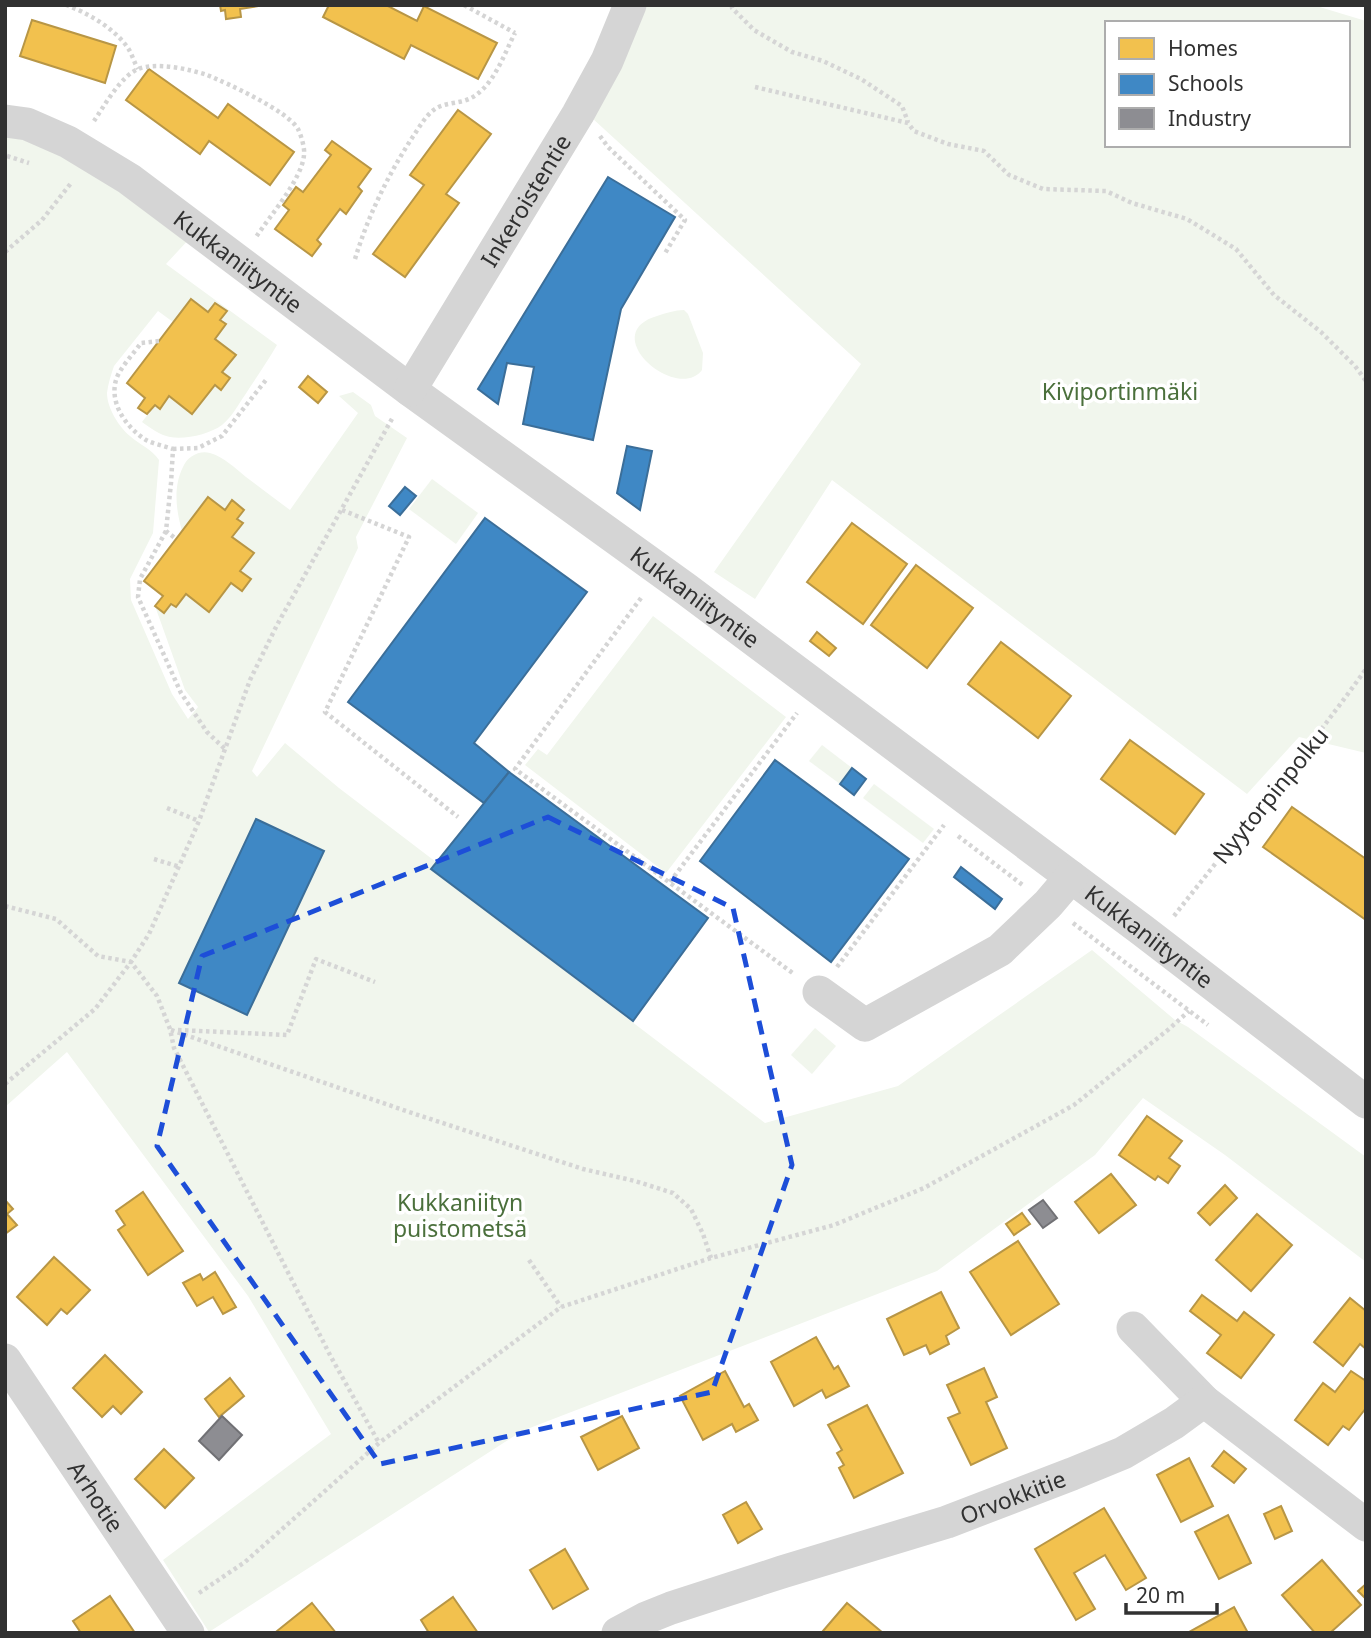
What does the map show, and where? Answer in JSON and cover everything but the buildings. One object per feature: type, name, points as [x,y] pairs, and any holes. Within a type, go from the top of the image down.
[{"type":"street","name":"Inkeroistentie","points":[[402,402],[579,114],[607,61],[631,5]]},
{"type":"street","name":"Kukkaniityntie","points":[[5,121],[27,124],[68,142],[129,179],[402,402],[686,589],[1366,1102]]},
{"type":"street","points":[[819,992],[865,1025],[1000,950],[1048,904],[1071,877]]},
{"type":"street","points":[[1133,1328],[1204,1401],[1366,1525]]},
{"type":"street","name":"Arhotie","points":[[5,1360],[188,1633]]},
{"type":"street","name":"Orvokkitie","points":[[618,1633],[671,1608],[947,1522],[1072,1474],[1123,1453],[1174,1423],[1204,1401]]},
{"type":"path","points":[[66,5],[113,32],[128,48],[138,69]]},
{"type":"path","points":[[355,259],[381,193],[401,154],[424,119],[436,108],[470,99],[489,82],[516,33],[464,5]]},
{"type":"path","points":[[732,5],[754,30],[792,52],[823,61],[861,79],[902,106],[914,131],[948,144],[984,151],[1009,175],[1043,189],[1106,191],[1132,203],[1186,219],[1236,249],[1275,295],[1321,332],[1366,381]]},
{"type":"path","points":[[88,131],[118,85],[138,69],[160,65],[206,75],[244,92],[280,113],[297,128],[305,152],[300,170],[289,189],[249,246]]},
{"type":"path","points":[[755,87],[908,123]]},
{"type":"path","points":[[596,130],[608,147],[685,220],[664,255]]},
{"type":"path","points":[[5,252],[42,220],[74,180]]},
{"type":"path","points":[[159,341],[141,343],[116,378],[114,392],[117,407],[129,426],[148,441],[173,449],[198,448],[222,436],[266,380]]},
{"type":"path","points":[[5,1084],[95,1009],[149,934],[199,821],[250,680],[277,625],[402,402]]},
{"type":"path","points":[[173,449],[166,531],[140,579],[138,597],[181,693],[207,732],[225,749]]},
{"type":"path","points":[[342,510],[409,537],[325,712],[458,817]]},
{"type":"path","points":[[166,531],[176,540]]},
{"type":"path","points":[[641,598],[515,769],[819,992],[944,825]]},
{"type":"path","name":"Nyytorpinpolku","points":[[1172,919],[1328,723],[1366,669]]},
{"type":"path","points":[[670,882],[797,713]]},
{"type":"path","points":[[167,808],[199,821]]},
{"type":"path","points":[[154,859],[180,867]]},
{"type":"path","points":[[5,906],[56,919],[98,956],[131,962],[157,996],[170,1029],[174,1048],[331,1357],[379,1443]]},
{"type":"path","points":[[170,1029],[287,1035],[316,960],[375,982]]},
{"type":"path","points":[[199,1593],[245,1562],[379,1443],[561,1307],[711,1258],[834,1225],[924,1188],[1074,1105],[1189,1011]]},
{"type":"path","points":[[170,1029],[583,1169],[673,1193],[691,1209],[711,1258]]},
{"type":"path","points":[[529,1261],[561,1307]]},
{"type":"highlighted area","points":[[548,817],[733,908],[792,1165],[712,1392],[380,1464],[157,1146],[202,956]]},
{"type":"green space","name":"Kiviportinmäki","points":[[642,5],[1313,5],[1366,21],[1366,753],[1299,737],[1247,794],[832,480],[755,599],[714,572],[861,364],[592,118]]},
{"type":"green space","name":"Kukkaniityn puistometsä","points":[[5,134],[69,151],[191,237],[166,264],[277,345],[229,418],[217,428],[197,436],[170,437],[142,422],[155,405],[160,408],[169,396],[193,414],[215,385],[221,389],[229,378],[222,372],[236,355],[215,339],[225,324],[220,320],[226,312],[215,303],[208,312],[191,299],[173,322],[158,311],[114,366],[109,383],[108,399],[118,422],[130,436],[159,460],[153,533],[130,579],[131,600],[172,694],[188,719],[198,707],[185,690],[155,606],[164,612],[186,594],[209,611],[231,583],[242,590],[251,579],[240,571],[253,553],[232,537],[243,523],[237,519],[244,510],[232,501],[225,510],[207,497],[182,531],[177,491],[187,460],[202,453],[220,457],[290,510],[358,413],[339,396],[353,392],[371,405],[375,416],[407,438],[356,537],[358,548],[252,771],[257,777],[285,743],[436,862],[431,869],[765,1123],[898,1086],[1092,950],[1175,1020],[1366,1157],[1366,1262],[1225,1155],[1143,1098],[1095,1155],[937,1271],[522,1431],[209,1632],[163,1560],[331,1434],[248,1296],[67,1052],[5,1107]]},
{"type":"green space","points":[[684,310],[703,353],[702,370],[690,378],[676,378],[647,362],[638,350],[635,337],[640,325],[657,316]]},
{"type":"green space","points":[[432,479],[478,513],[456,544],[409,509]]},
{"type":"green space","points":[[653,616],[786,717],[666,873],[525,765],[538,749],[547,755]]},
{"type":"green space","points":[[822,745],[852,768],[840,784],[809,761]]},
{"type":"green space","points":[[874,784],[934,829],[923,843],[863,798]]},
{"type":"green space","points":[[815,1028],[836,1046],[812,1074],[791,1055]]}]
